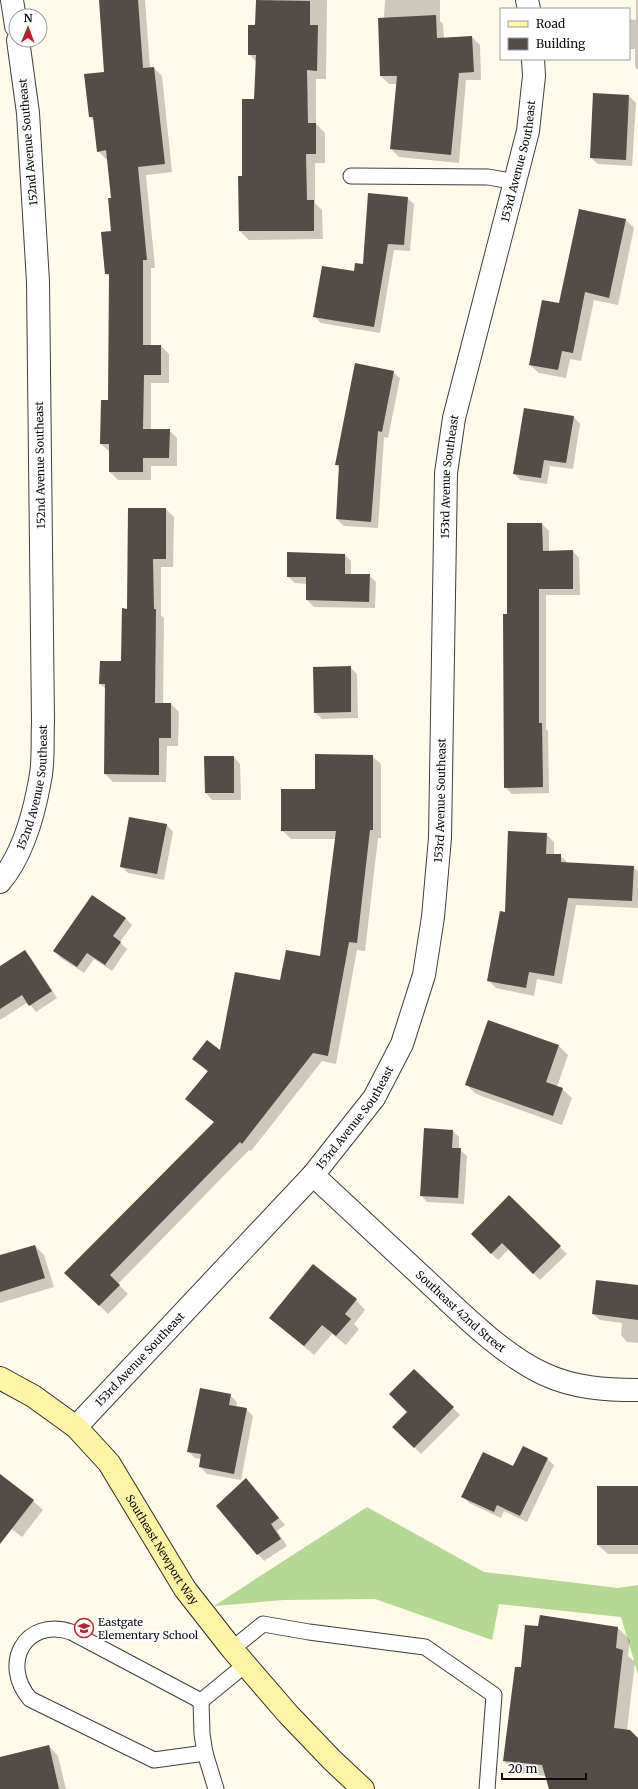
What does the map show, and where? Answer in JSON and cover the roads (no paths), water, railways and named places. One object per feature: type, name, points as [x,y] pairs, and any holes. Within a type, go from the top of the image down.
[{"type":"main road","name":"Southeast Newport Way","points":[[0,1378],[33,1396],[76,1427],[109,1463],[185,1589],[239,1657],[288,1714],[332,1760],[363,1789]]},
{"type":"street","name":"152nd Avenue Southeast","points":[[0,882],[10,870],[31,820],[41,779],[43,722],[38,282],[28,113],[19,48]]},
{"type":"street","name":"153rd Avenue Southeast","points":[[76,1427],[313,1175],[374,1098],[402,1044],[424,975],[433,917],[440,838],[446,473],[454,418],[528,131],[534,76],[533,60]]},
{"type":"street","name":"Southeast 42nd Street","points":[[313,1175],[457,1309],[512,1356],[543,1374],[575,1386],[606,1390],[638,1390]]},
{"type":"lane","points":[[352,176],[488,177],[516,182]]},
{"type":"lane","points":[[216,1789],[205,1753],[202,1734],[201,1701],[239,1657],[263,1624],[309,1632],[425,1647],[494,1695],[487,1789]]},
{"type":"lane","points":[[201,1701],[71,1632],[59,1628],[46,1629],[34,1634],[24,1642],[18,1653],[15,1665],[16,1678],[22,1690],[30,1699],[154,1760],[205,1753]]},
{"type":"place","name":"Eastgate Elementary School","points":[[84,1628]]}]
